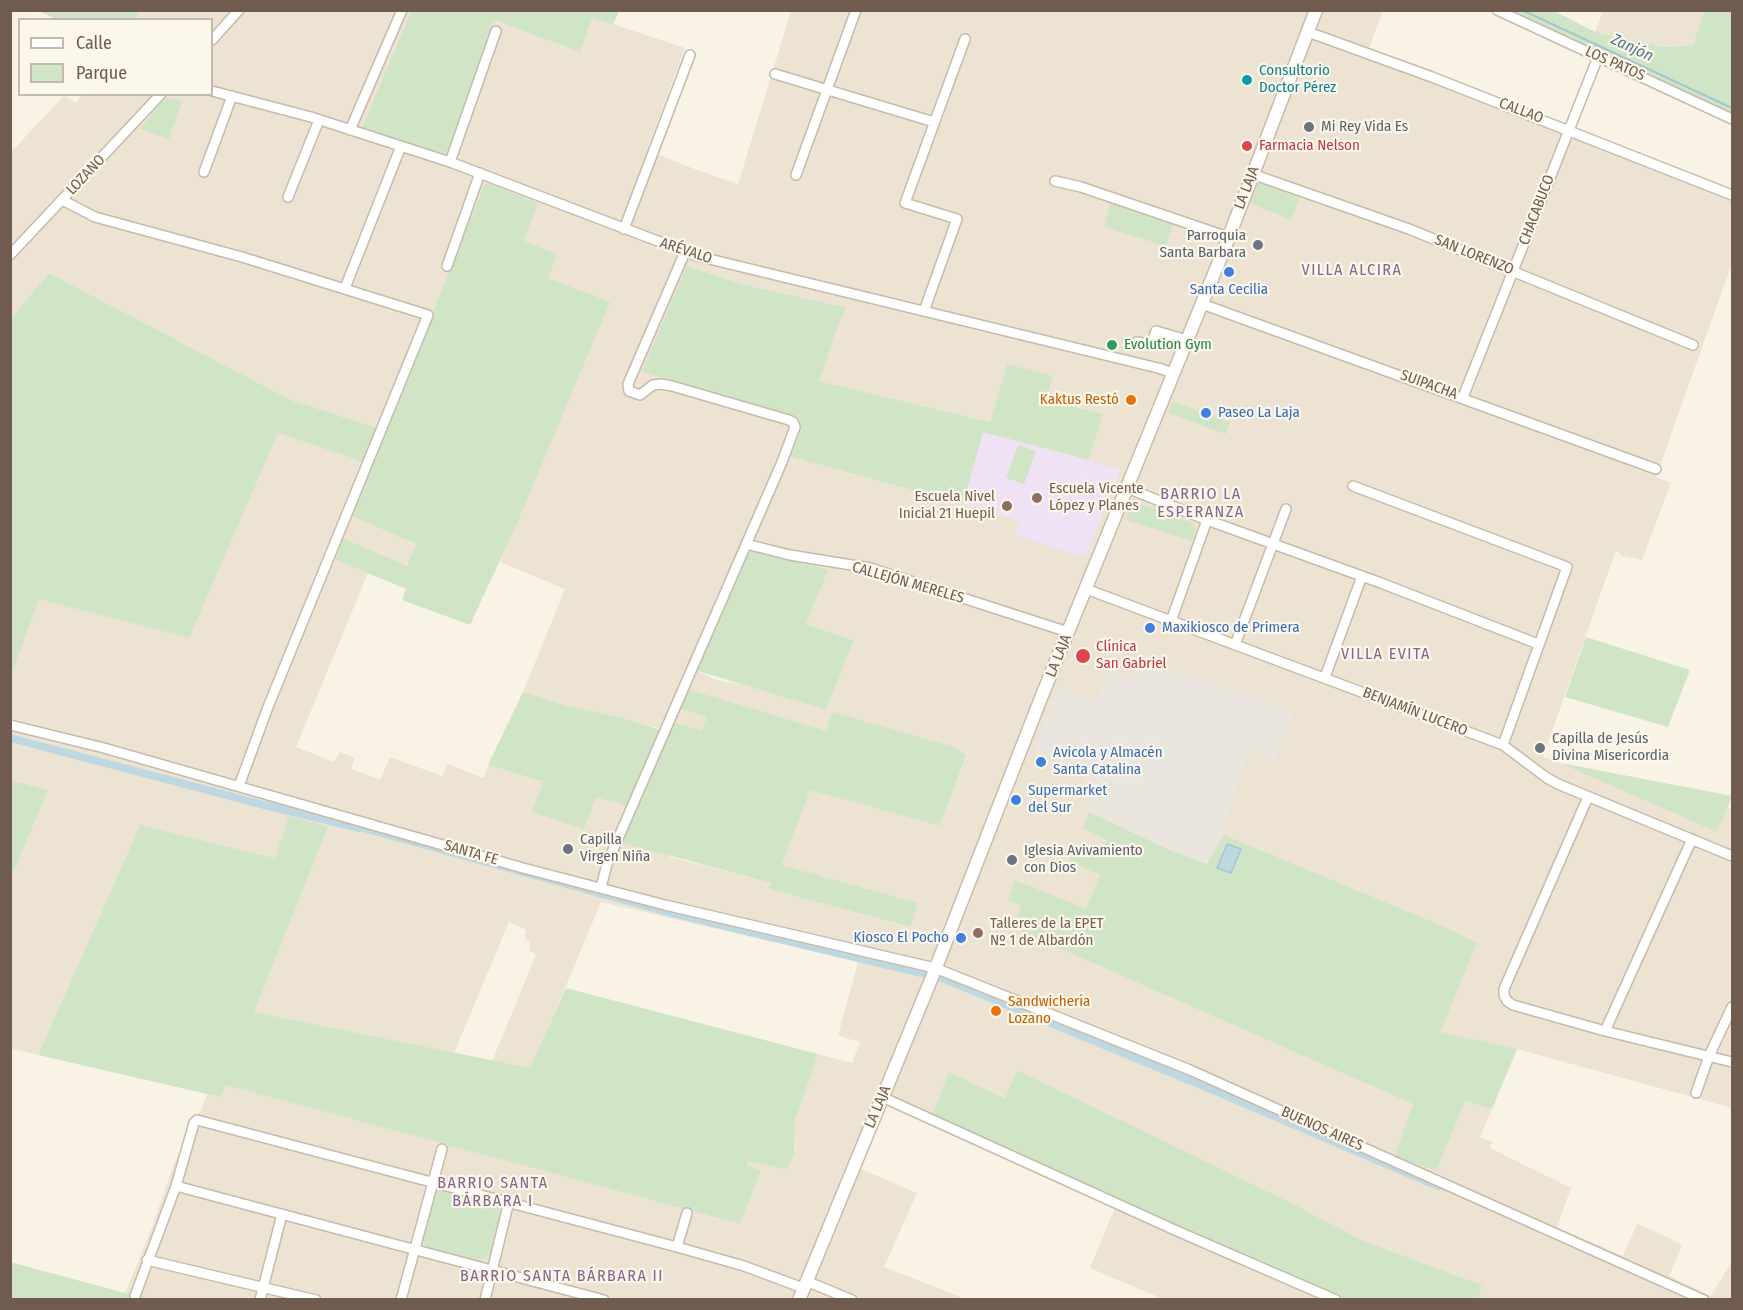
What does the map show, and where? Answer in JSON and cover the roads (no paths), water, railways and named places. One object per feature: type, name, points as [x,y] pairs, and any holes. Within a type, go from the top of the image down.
[{"type":"main road","name":"LA LAJA","points":[[803,1289],[934,973],[1068,632],[1202,304],[1316,10]]},
{"type":"street","points":[[213,39],[239,10]]},
{"type":"street","points":[[350,130],[402,10]]},
{"type":"street","points":[[796,176],[856,10]]},
{"type":"street","name":"LOS PATOS","points":[[1497,10],[1732,119]]},
{"type":"street","points":[[450,162],[496,31]]},
{"type":"street","name":"CALLAO","points":[[1308,32],[1432,76],[1732,195]]},
{"type":"street","points":[[924,311],[957,219],[905,202],[965,39]]},
{"type":"street","points":[[624,229],[690,55]]},
{"type":"street","name":"CHACABUCO","points":[[1463,397],[1598,57]]},
{"type":"street","points":[[775,74],[934,122]]},
{"type":"street","name":"ARÉVALO","points":[[213,91],[319,120],[450,162],[685,252],[1173,373]]},
{"type":"street","name":"LOZANO","points":[[10,255],[159,96]]},
{"type":"street","points":[[204,172],[232,96]]},
{"type":"street","points":[[288,197],[319,120]]},
{"type":"street","points":[[345,288],[401,146]]},
{"type":"street","points":[[447,266],[480,173]]},
{"type":"street","name":"SAN LORENZO","points":[[1252,174],[1409,229],[1693,345]]},
{"type":"street","points":[[1055,181],[1081,187],[1228,237]]},
{"type":"street","points":[[62,200],[95,217],[242,257],[428,315],[268,707],[239,786]]},
{"type":"street","points":[[601,887],[607,864],[782,462],[795,427],[793,422],[661,384],[653,385],[640,395],[629,391],[628,384],[685,252]]},
{"type":"street","name":"SUIPACHA","points":[[1202,304],[1656,469]]},
{"type":"street","points":[[1137,342],[1149,344],[1156,331],[1187,340]]},
{"type":"street","points":[[1353,486],[1567,567],[1503,745]]},
{"type":"street","points":[[1127,488],[1538,644]]},
{"type":"street","points":[[1234,645],[1286,508]]},
{"type":"street","points":[[1171,621],[1207,520]]},
{"type":"street","name":"CALLEJÓN MERELES","points":[[746,544],[790,555],[870,568],[1068,632]]},
{"type":"street","points":[[1325,677],[1362,576]]},
{"type":"street","name":"BENJAMÍN LUCERO","points":[[1086,589],[1503,745],[1547,778],[1732,856]]},
{"type":"street","name":"SANTA FE","points":[[10,725],[104,748],[523,868],[934,973]]},
{"type":"street","points":[[1588,796],[1504,989],[1507,1001],[1513,1005],[1605,1031],[1732,1062]]},
{"type":"street","points":[[1605,1031],[1692,839]]},
{"type":"street","name":"BUENOS AIRES","points":[[934,973],[1190,1070],[1704,1299]]},
{"type":"street","points":[[1696,1093],[1732,1007]]},
{"type":"street","points":[[882,1097],[1177,1231],[1336,1299]]},
{"type":"street","points":[[135,1296],[176,1186],[194,1123],[197,1120],[509,1201],[744,1266],[803,1289],[852,1299]]},
{"type":"street","points":[[401,1299],[442,1149]]},
{"type":"street","points":[[176,1186],[604,1299]]},
{"type":"street","points":[[485,1299],[509,1201]]},
{"type":"street","points":[[677,1247],[687,1213]]},
{"type":"street","points":[[260,1299],[282,1214]]},
{"type":"street","points":[[147,1260],[316,1299]]},
{"type":"water","points":[[1227,844],[1241,849],[1231,873],[1217,868]]},
{"type":"waterway","name":"Zanjón","points":[[1522,10],[1732,108]]},
{"type":"waterway","points":[[10,738],[360,828]]},
{"type":"waterway","points":[[367,829],[668,912],[942,978],[1438,1186]]},
{"type":"place","name":"Consultorio Doctor Pérez","points":[[1247,80]]},
{"type":"place","name":"Mi Rey Vida Es","points":[[1309,127]]},
{"type":"place","name":"Farmacia Nelson","points":[[1247,146]]},
{"type":"place","name":"Parroquia Santa Barbara","points":[[1258,245]]},
{"type":"place","name":"Santa Cecilia","points":[[1229,272]]},
{"type":"place","name":"Evolution Gym","points":[[1112,345]]},
{"type":"place","name":"Kaktus Restó","points":[[1131,400]]},
{"type":"place","name":"Paseo La Laja","points":[[1206,413]]},
{"type":"place","name":"Escuela Vicente López y Planes","points":[[1037,498]]},
{"type":"place","name":"Escuela Nivel Inicial 21 Huepil","points":[[1007,506]]},
{"type":"place","name":"Maxikiosco de Primera","points":[[1150,628]]},
{"type":"place","name":"Clínica San Gabriel","points":[[1083,656]]},
{"type":"place","name":"Capilla de Jesús Divina Misericordia","points":[[1540,748]]},
{"type":"place","name":"Avicola y Almacén Santa Catalina","points":[[1041,762]]},
{"type":"place","name":"Supermarket del Sur","points":[[1016,800]]},
{"type":"place","name":"Capilla Virgen Niña","points":[[568,849]]},
{"type":"place","name":"Iglesia Avivamiento con Dios","points":[[1012,860]]},
{"type":"place","name":"Talleres de la EPET Nº 1 de Albardón","points":[[978,933]]},
{"type":"place","name":"Kiosco El Pocho","points":[[961,938]]},
{"type":"place","name":"Sandwichería Lozano","points":[[996,1011]]},
{"type":"district","name":"VILLA ALCIRA","points":[[1352,271]]},
{"type":"district","name":"BARRIO LA ESPERANZA","points":[[1201,504]]},
{"type":"district","name":"VILLA EVITA","points":[[1386,655]]},
{"type":"district","name":"BARRIO SANTA BÁRBARA I","points":[[493,1193]]},
{"type":"district","name":"BARRIO SANTA BÁRBARA II","points":[[562,1277]]}]
